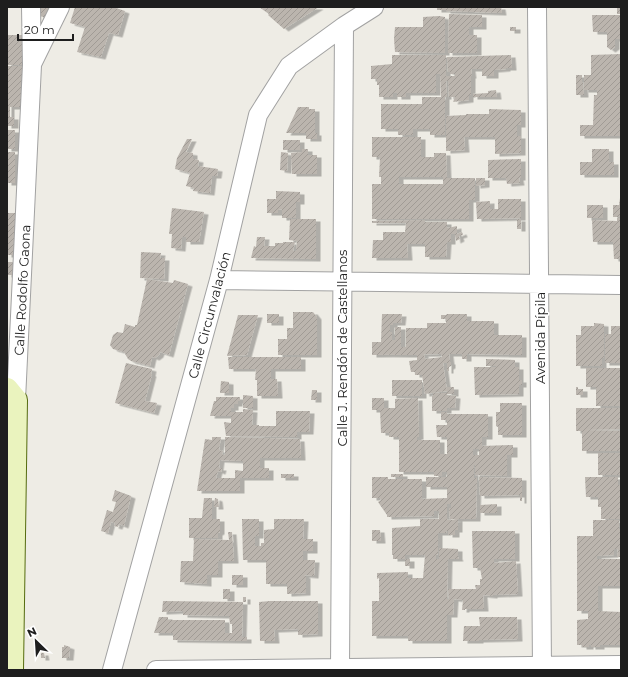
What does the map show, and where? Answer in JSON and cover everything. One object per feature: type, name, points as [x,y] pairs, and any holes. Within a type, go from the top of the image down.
[{"type":"street","name":"Calle Rodolfo Gaona","points":[[12,670],[12,394],[32,65],[31,7]]},
{"type":"street","points":[[32,65],[60,7]]},
{"type":"street","name":"Calle Circunvalación","points":[[112,670],[219,280],[258,115],[289,66],[344,26],[374,7]]},
{"type":"street","name":"Avenida Pípila","points":[[537,7],[542,668]]},
{"type":"street","name":"Calle J. Rendón de Castellanos","points":[[340,669],[344,26]]},
{"type":"street","points":[[219,280],[621,285]]},
{"type":"street","points":[[156,670],[542,668],[621,665]]},
{"type":"building","points":[[39,7],[52,7],[48,18],[39,16]]},
{"type":"building","points":[[75,7],[113,7],[125,11],[118,35],[109,33],[101,57],[77,52],[85,27],[70,23]]},
{"type":"building","points":[[259,7],[319,7],[284,29],[268,15],[269,14]]},
{"type":"building","points":[[437,7],[501,7],[502,13],[446,11],[437,10]]},
{"type":"building","points":[[621,7],[621,14],[617,14],[617,8]]},
{"type":"building","points":[[449,14],[482,15],[482,27],[469,27],[469,35],[477,35],[477,53],[448,53]]},
{"type":"building","points":[[592,15],[621,15],[621,39],[615,39],[615,47],[611,50],[607,47],[607,32],[593,32]]},
{"type":"building","points":[[423,17],[445,17],[445,53],[395,52],[395,27],[423,27]]},
{"type":"building","points":[[510,27],[516,27],[516,31],[510,31]]},
{"type":"building","points":[[7,35],[26,35],[26,65],[7,65]]},
{"type":"building","points":[[621,54],[621,136],[580,136],[580,125],[593,125],[594,95],[597,95],[597,90],[584,90],[584,75],[591,75],[591,55]]},
{"type":"building","points":[[392,55],[446,55],[446,76],[455,76],[455,74],[450,74],[450,72],[448,72],[447,57],[511,55],[512,68],[494,70],[494,76],[482,76],[482,69],[471,69],[471,95],[469,95],[469,100],[453,102],[455,97],[449,97],[448,81],[446,81],[447,97],[441,97],[440,74],[436,74],[436,93],[406,93],[406,97],[397,97],[397,93],[393,93],[393,97],[379,97],[379,85],[377,85],[377,79],[371,79],[371,66],[392,64]]},
{"type":"building","points":[[7,66],[23,66],[25,107],[10,107],[10,117],[14,117],[14,126],[7,126]]},
{"type":"building","points":[[576,75],[582,75],[584,95],[576,95]]},
{"type":"building","points":[[496,90],[497,97],[473,97],[473,94],[488,93],[488,91]]},
{"type":"building","points":[[422,97],[445,97],[445,135],[430,135],[430,129],[413,129],[413,135],[398,135],[398,129],[381,129],[381,104],[422,104]]},
{"type":"building","points":[[298,107],[309,107],[309,109],[315,109],[315,133],[317,133],[317,139],[306,139],[306,133],[286,133]]},
{"type":"building","points":[[489,109],[521,110],[521,125],[517,125],[517,136],[521,136],[521,153],[495,154],[495,137],[464,137],[465,150],[446,151],[446,116],[489,114]]},
{"type":"building","points":[[7,130],[15,130],[15,149],[7,149]]},
{"type":"building","points":[[372,137],[421,137],[421,157],[434,157],[434,153],[446,153],[447,178],[475,178],[475,200],[469,200],[469,219],[372,219],[372,184],[381,184],[381,177],[379,177],[380,157],[372,157]],"holes":[[[399,177],[443,177],[443,184],[399,184]]]},
{"type":"building","points":[[187,139],[192,139],[186,152],[193,153],[193,159],[199,160],[198,166],[218,169],[217,176],[212,176],[210,193],[193,191],[194,188],[186,186],[190,173],[175,169],[177,158]]},
{"type":"building","points":[[283,140],[300,140],[300,150],[283,150]]},
{"type":"building","points":[[302,149],[308,149],[308,155],[317,155],[317,174],[292,174],[291,153],[302,152]]},
{"type":"building","points":[[592,149],[609,149],[609,162],[614,162],[614,175],[580,175],[580,162],[592,162]]},
{"type":"building","points":[[7,152],[15,152],[15,183],[7,183]]},
{"type":"building","points":[[281,152],[288,153],[287,171],[280,170]]},
{"type":"building","points":[[521,159],[521,178],[519,178],[520,183],[507,184],[506,178],[488,178],[488,160]]},
{"type":"building","points":[[621,177],[621,190],[620,190]]},
{"type":"building","points":[[476,178],[485,178],[485,185],[476,186]]},
{"type":"building","points":[[276,191],[300,192],[300,202],[296,202],[296,218],[282,218],[282,209],[278,210],[278,213],[267,213],[267,199],[276,199]]},
{"type":"building","points":[[620,198],[621,217],[613,217],[613,205],[619,205]]},
{"type":"building","points":[[498,199],[521,199],[521,218],[477,219],[476,202],[490,201],[490,209],[498,209]]},
{"type":"building","points":[[587,205],[603,205],[603,218],[587,218]]},
{"type":"building","points":[[172,208],[204,212],[199,242],[186,242],[186,237],[182,237],[181,249],[171,248],[172,234],[169,234]]},
{"type":"building","points":[[7,213],[15,213],[15,255],[7,255]]},
{"type":"building","points":[[617,218],[621,218],[621,259],[614,259],[613,242],[593,242],[592,220],[617,221]]},
{"type":"building","points":[[290,219],[316,219],[316,259],[251,258],[254,246],[256,247],[257,237],[265,237],[264,246],[275,246],[275,243],[295,242],[293,251],[296,251],[297,241],[289,240]]},
{"type":"building","points":[[517,219],[521,219],[521,229],[517,229]]},
{"type":"building","points":[[425,220],[425,222],[447,222],[447,228],[457,226],[457,234],[462,232],[463,235],[459,236],[460,239],[456,241],[455,234],[451,234],[451,242],[447,242],[446,257],[425,257],[425,244],[407,244],[408,258],[372,258],[373,240],[383,240],[383,232],[405,232],[406,223],[372,223],[372,221]]},
{"type":"building","points":[[141,252],[161,253],[160,258],[165,258],[164,279],[140,278]]},
{"type":"building","points":[[7,262],[13,262],[13,275],[7,275]]},
{"type":"building","points":[[147,279],[173,283],[174,280],[188,284],[169,355],[160,352],[155,358],[152,357],[150,366],[131,361],[124,352],[113,349],[110,345],[113,335],[117,332],[123,333],[125,324],[135,327],[135,325],[137,325]]},
{"type":"building","points":[[293,312],[313,312],[317,317],[317,355],[278,355],[278,339],[287,339],[287,328],[293,328]]},
{"type":"building","points":[[267,314],[279,314],[279,323],[267,323]]},
{"type":"building","points":[[382,314],[402,314],[401,323],[393,323],[393,325],[390,325],[392,340],[395,340],[395,327],[401,327],[401,347],[406,347],[406,328],[427,328],[427,323],[446,323],[446,319],[441,319],[441,315],[467,314],[467,321],[494,321],[494,335],[522,335],[522,355],[467,354],[467,359],[462,359],[462,354],[449,354],[451,366],[449,367],[449,371],[447,371],[447,363],[443,363],[447,391],[425,394],[422,375],[415,375],[415,372],[411,372],[409,361],[417,360],[417,355],[422,354],[372,355],[372,342],[381,342]],"holes":[[[424,354],[441,354],[442,357],[425,359]]]},
{"type":"building","points":[[238,315],[258,315],[247,355],[227,356]]},
{"type":"building","points":[[594,323],[604,324],[604,358],[602,358],[602,366],[576,366],[576,335],[581,335],[581,326],[594,326]]},
{"type":"building","points":[[611,326],[621,326],[621,363],[605,363],[605,334],[611,334]]},
{"type":"building","points":[[228,357],[301,357],[301,369],[271,369],[271,379],[277,379],[278,396],[257,396],[257,380],[255,380],[256,369],[229,369]]},
{"type":"building","points":[[486,359],[515,360],[515,367],[519,367],[519,380],[522,380],[522,385],[519,385],[519,394],[475,395],[474,367],[496,367],[486,366]]},
{"type":"building","points":[[126,363],[152,369],[145,401],[157,403],[154,413],[115,403]]},
{"type":"building","points":[[586,368],[621,368],[621,406],[596,406],[596,387],[586,387]]},
{"type":"building","points":[[392,380],[422,380],[422,396],[392,396]]},
{"type":"building","points":[[221,381],[229,382],[229,393],[220,393]]},
{"type":"building","points":[[447,387],[454,387],[454,394],[447,395],[456,396],[455,408],[447,408],[447,411],[432,411],[433,393],[447,393]]},
{"type":"building","points":[[576,387],[578,387],[578,389],[583,389],[583,395],[576,395]]},
{"type":"building","points":[[312,390],[317,390],[317,400],[311,400]]},
{"type":"building","points":[[243,395],[253,396],[253,408],[243,408]]},
{"type":"building","points":[[216,397],[240,397],[238,404],[234,404],[234,408],[231,408],[231,412],[243,412],[243,409],[253,410],[252,425],[276,426],[276,411],[310,411],[309,432],[297,432],[297,437],[226,436],[224,422],[231,423],[231,416],[210,416],[214,401],[216,401]]},
{"type":"building","points":[[372,398],[384,398],[384,408],[395,408],[395,399],[418,398],[419,437],[417,437],[417,440],[440,440],[440,454],[447,454],[447,437],[437,437],[436,425],[447,425],[447,420],[441,420],[441,412],[447,412],[447,414],[488,414],[488,437],[482,437],[482,446],[513,445],[513,455],[507,455],[507,476],[475,475],[474,465],[474,478],[477,478],[476,519],[458,519],[458,530],[455,530],[455,535],[448,535],[448,531],[446,531],[447,533],[438,533],[438,554],[436,555],[436,559],[439,559],[439,548],[458,549],[459,559],[448,559],[447,599],[449,599],[448,589],[476,589],[475,585],[480,585],[480,579],[482,579],[480,568],[473,568],[472,531],[515,531],[515,559],[494,559],[494,563],[516,561],[518,594],[493,596],[483,595],[484,609],[462,610],[463,600],[454,599],[453,615],[447,615],[447,641],[408,641],[408,636],[372,636],[372,601],[379,601],[379,578],[377,579],[377,573],[408,572],[408,578],[423,578],[425,555],[405,555],[405,559],[393,559],[392,528],[420,526],[420,519],[439,519],[439,511],[434,511],[434,516],[387,517],[378,502],[381,500],[380,498],[372,498],[372,477],[388,477],[388,479],[422,479],[422,499],[447,498],[447,487],[426,487],[426,477],[447,477],[447,472],[442,472],[442,476],[434,476],[434,472],[399,472],[399,437],[389,437],[389,433],[381,433],[380,410],[372,410]],"holes":[[[473,449],[479,449],[479,455],[473,455]],[[447,504],[451,504],[451,508],[449,508],[450,519],[458,519],[448,520]]]},
{"type":"building","points":[[500,403],[522,403],[522,435],[498,435],[498,427],[496,426],[496,412],[500,412]]},
{"type":"building","points":[[576,408],[621,408],[621,429],[585,430],[621,431],[621,451],[582,451],[582,431],[576,431]]},
{"type":"building","points":[[212,437],[221,437],[219,450],[223,451],[222,454],[225,455],[225,437],[300,439],[301,458],[260,458],[260,468],[269,468],[269,478],[240,478],[240,491],[197,491],[205,439],[212,440]],"holes":[[[220,460],[243,461],[243,471],[235,470],[235,478],[216,478],[218,471],[221,472],[222,468],[219,468]]]},
{"type":"building","points":[[598,453],[621,453],[621,475],[598,475]]},
{"type":"building","points":[[281,474],[294,474],[294,478],[281,478]]},
{"type":"building","points":[[391,474],[403,474],[403,477],[391,477]]},
{"type":"building","points":[[479,477],[522,478],[522,501],[520,501],[520,495],[480,496]]},
{"type":"building","points":[[585,477],[618,477],[618,485],[621,485],[621,519],[601,519],[601,507],[598,507],[598,497],[586,497]]},
{"type":"building","points":[[115,490],[131,496],[124,526],[119,524],[118,527],[114,526],[115,523],[111,522],[108,533],[101,531],[107,510],[113,512],[116,502],[112,501]]},
{"type":"building","points":[[204,498],[212,498],[212,519],[220,519],[220,532],[218,533],[218,538],[189,538],[189,518],[202,518]]},
{"type":"building","points":[[215,498],[218,499],[219,507],[214,507]]},
{"type":"building","points":[[497,504],[497,513],[480,513],[480,505]]},
{"type":"building","points":[[242,519],[259,519],[259,536],[255,536],[255,546],[261,546],[261,543],[264,543],[264,530],[274,529],[274,519],[304,519],[303,539],[313,539],[313,551],[303,551],[303,560],[315,560],[314,576],[304,575],[306,576],[306,593],[287,594],[287,584],[266,584],[266,560],[243,560]]},
{"type":"building","points":[[593,520],[619,520],[619,529],[621,529],[621,557],[617,557],[618,549],[614,549],[614,555],[597,556],[597,559],[621,559],[621,586],[598,586],[598,611],[621,612],[621,645],[600,645],[600,647],[591,647],[591,645],[589,645],[589,647],[582,647],[582,645],[577,645],[577,620],[588,619],[588,611],[577,611],[577,536],[593,536]]},
{"type":"building","points":[[372,530],[380,530],[381,541],[372,541]]},
{"type":"building","points":[[228,532],[232,532],[234,561],[218,561],[218,575],[207,575],[207,584],[180,582],[181,561],[193,561],[194,539],[229,540]]},
{"type":"building","points":[[405,559],[410,559],[410,566],[405,566]]},
{"type":"building","points":[[232,575],[243,575],[243,585],[232,585]]},
{"type":"building","points":[[223,589],[230,589],[230,599],[223,599]]},
{"type":"building","points":[[243,597],[246,597],[246,602],[243,602]]},
{"type":"building","points":[[163,601],[243,602],[242,637],[247,637],[247,641],[173,640],[173,633],[154,633],[159,617],[168,617],[168,620],[225,620],[225,633],[232,633],[232,624],[230,624],[229,616],[183,615],[183,611],[162,612]]},
{"type":"building","points":[[318,601],[318,634],[298,635],[298,629],[274,630],[275,641],[260,641],[259,602]]},
{"type":"building","points":[[479,617],[517,617],[518,639],[463,641],[464,626],[480,626]]},
{"type":"building","points":[[64,645],[70,647],[69,658],[62,658],[62,647],[64,647]]},
{"type":"building","points":[[41,653],[44,653],[45,658],[41,658]]}]
